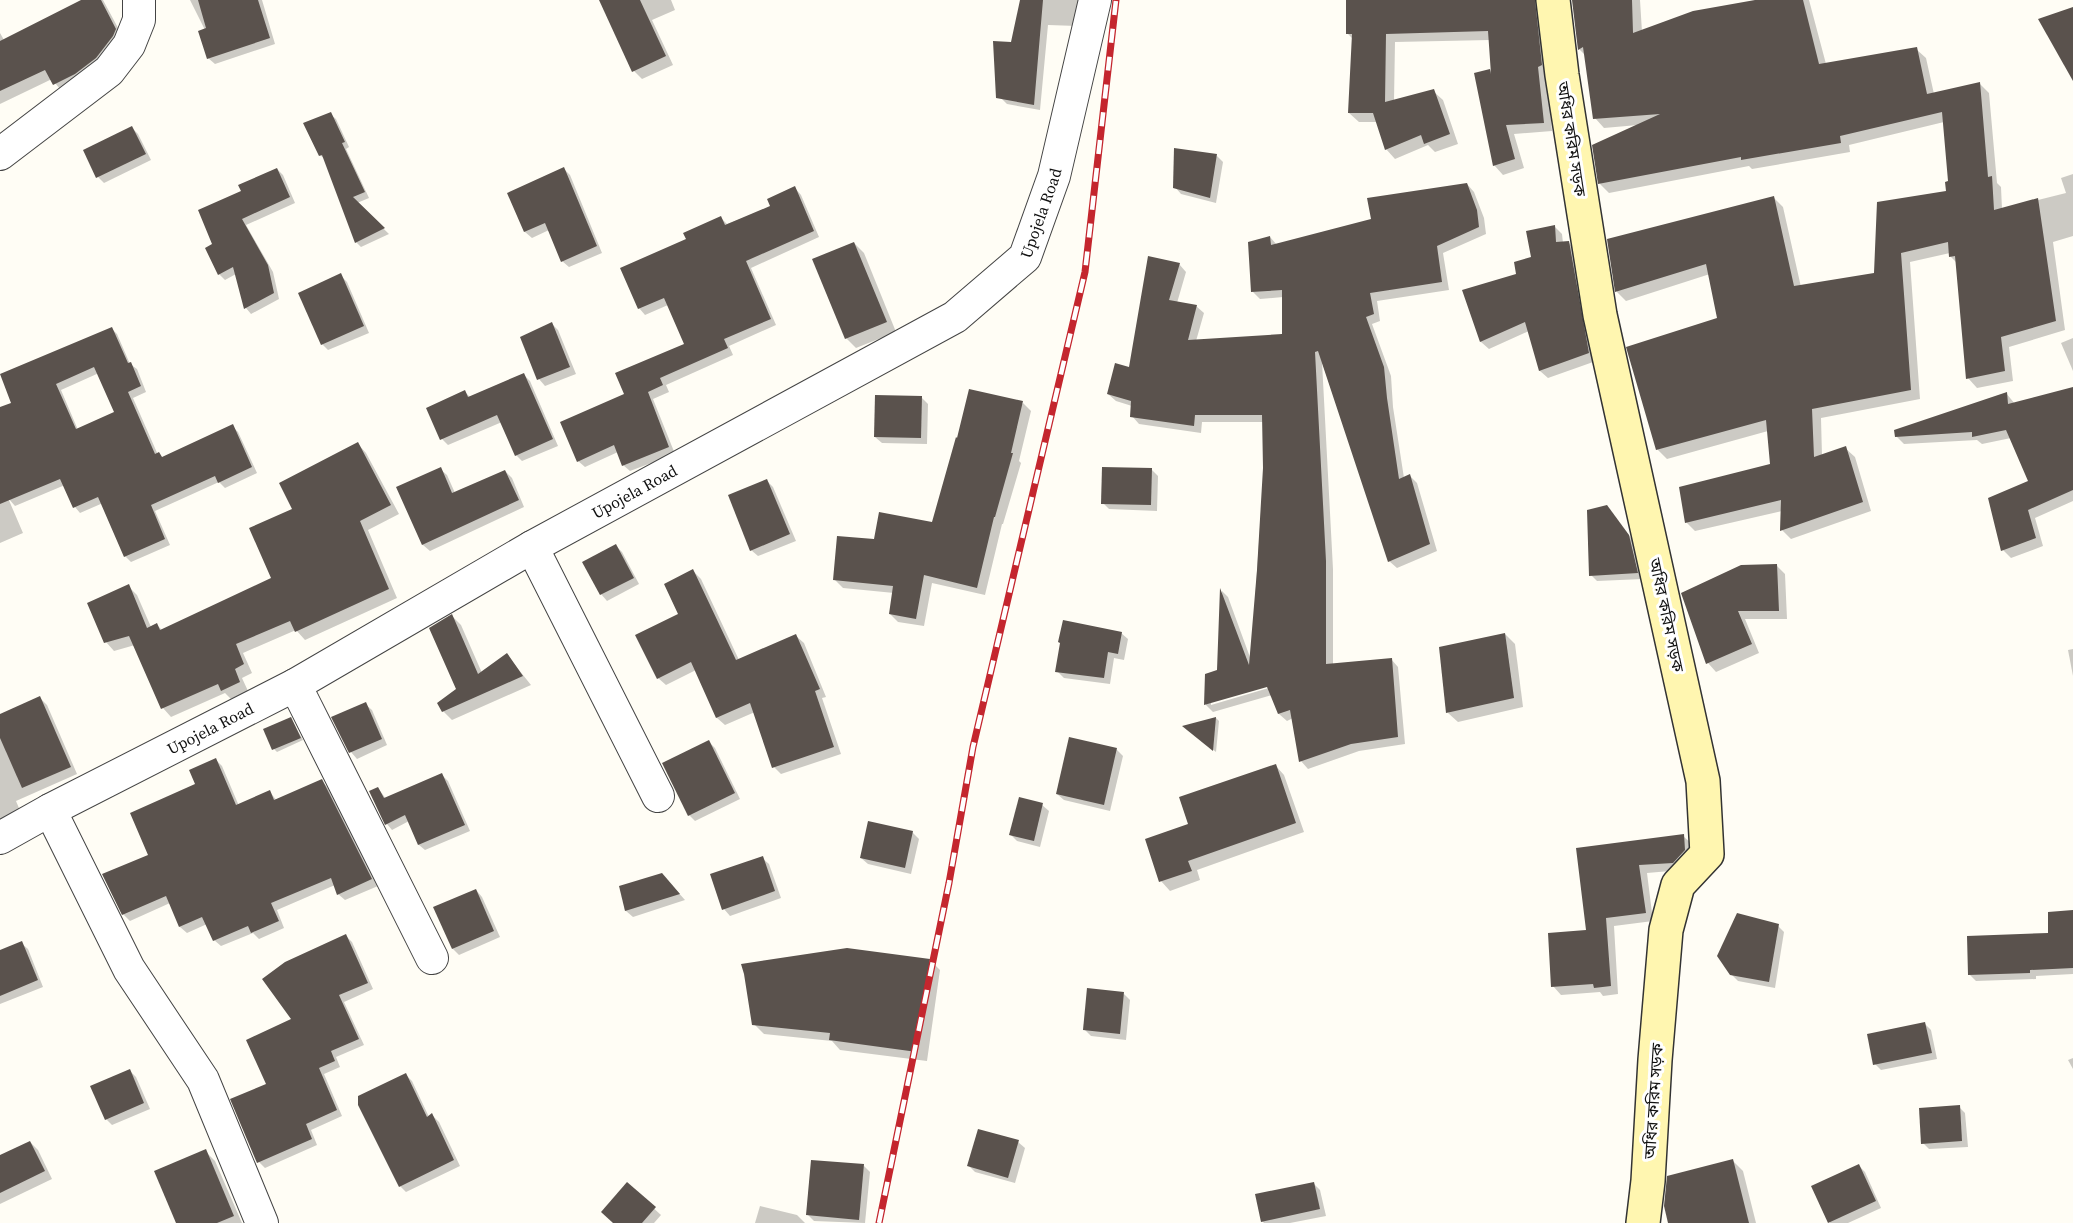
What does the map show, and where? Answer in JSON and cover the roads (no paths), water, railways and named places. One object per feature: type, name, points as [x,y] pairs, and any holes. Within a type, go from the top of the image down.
[{"type":"main road","name":"অধির করিম সড়ক","points":[[1553,0],[1562,75],[1600,315],[1703,781],[1707,854],[1678,885],[1666,930],[1643,1223]]},
{"type":"street","points":[[0,154],[109,71],[129,45],[139,20],[139,0]]},
{"type":"street","name":"Upojela Road","points":[[0,838],[50,810],[296,685],[532,547],[955,317],[1025,257],[1054,176],[1095,0]]},
{"type":"street","points":[[532,547],[658,796]]},
{"type":"street","points":[[296,685],[432,958]]},
{"type":"street","points":[[50,810],[129,969],[203,1080],[262,1223]]},
{"type":"railway","points":[[879,1223],[949,883],[973,747],[1085,272],[1116,0]]}]
